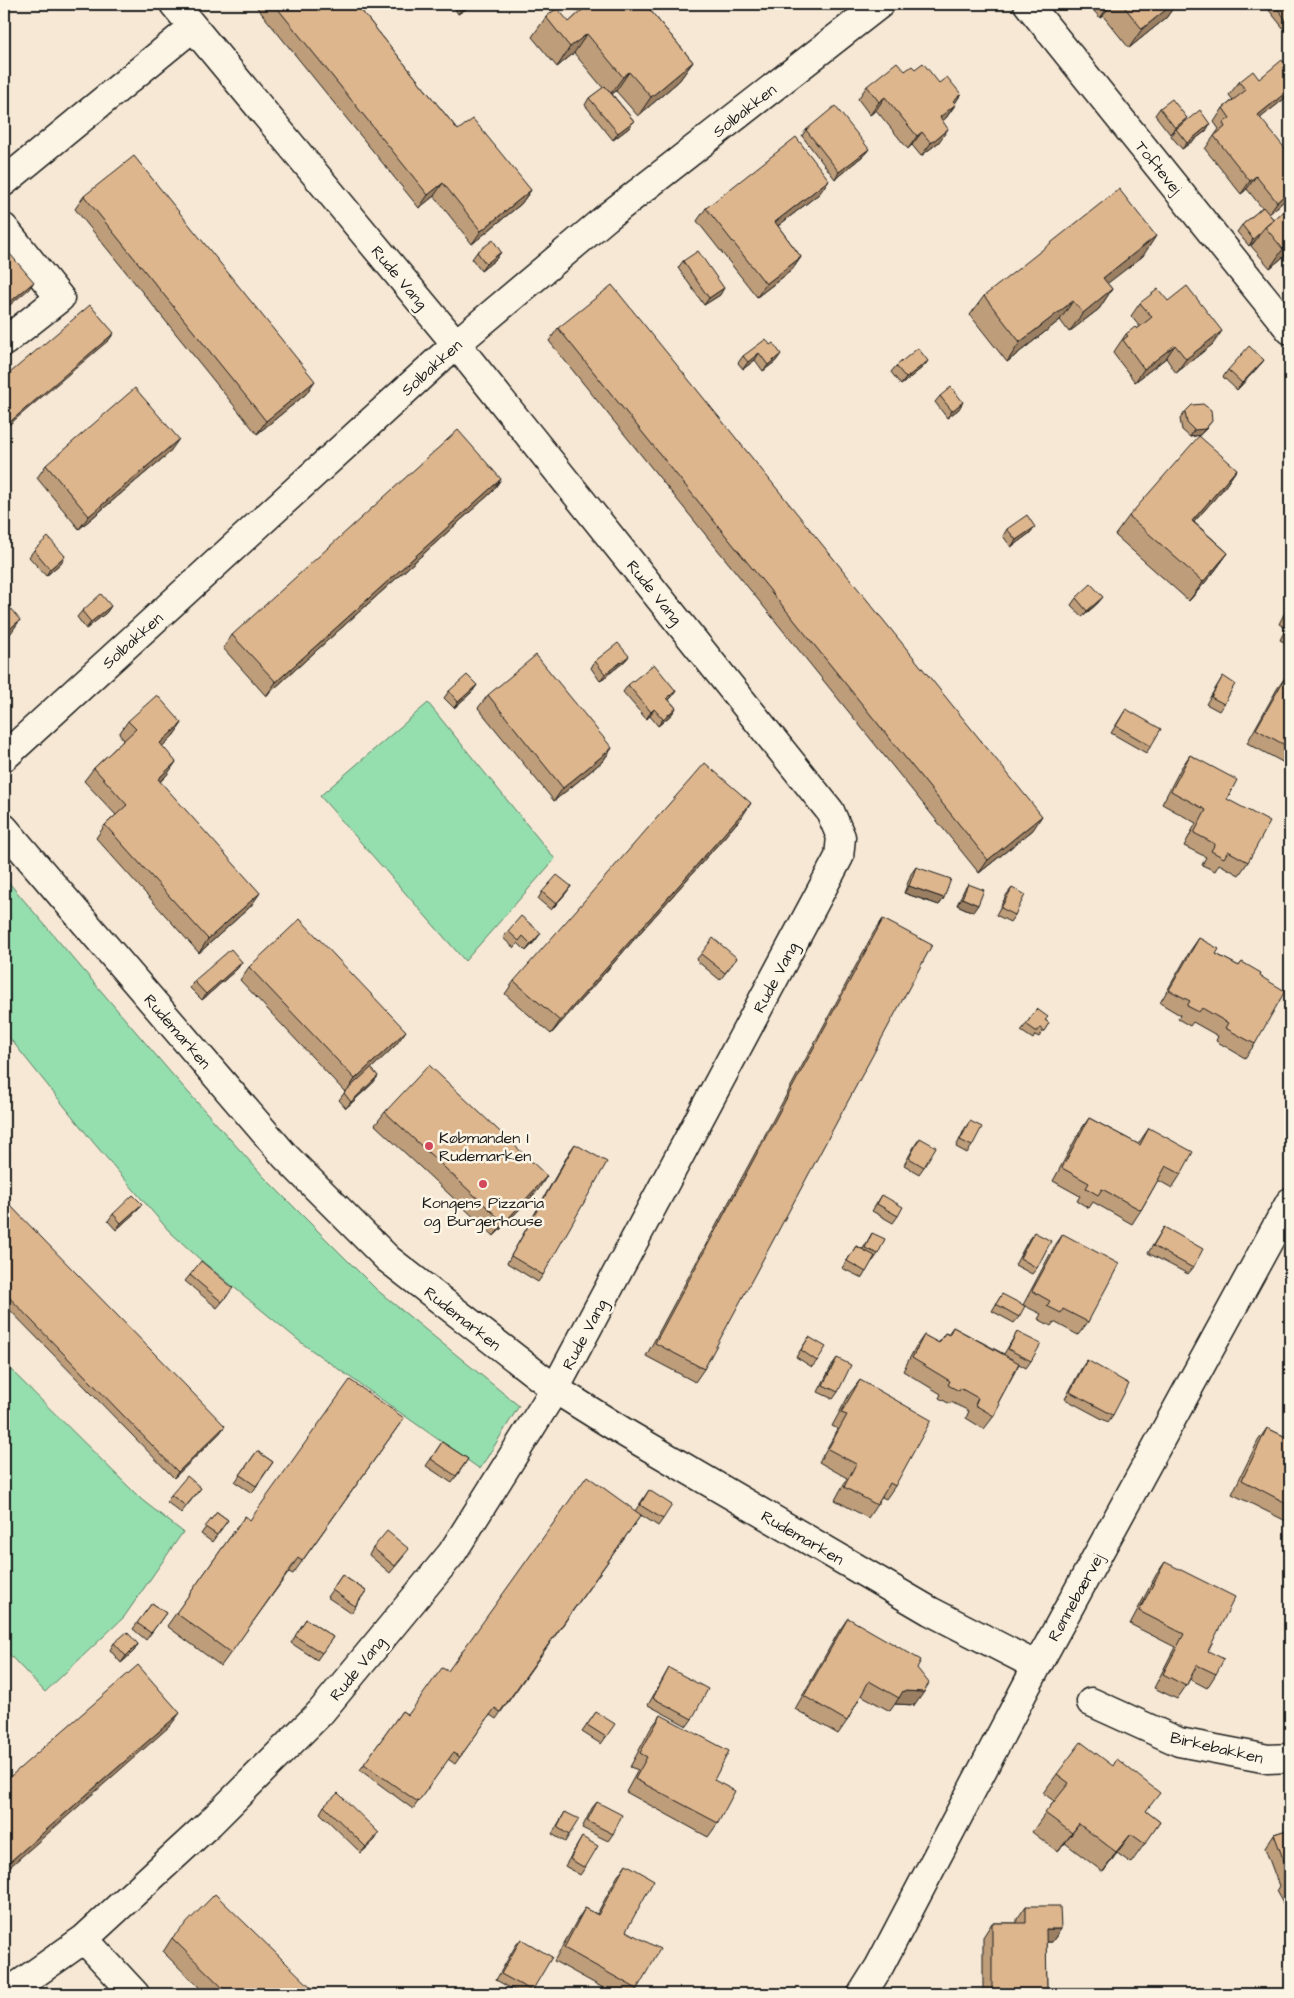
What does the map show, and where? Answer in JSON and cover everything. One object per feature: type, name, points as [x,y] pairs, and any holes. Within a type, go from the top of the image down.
[{"type":"street","name":"Rude Vang","points":[[10,1982],[84,1940],[210,1823],[320,1713],[452,1553],[555,1390],[839,857],[841,837],[830,811],[456,344],[174,4]]},
{"type":"street","name":"Solbakken","points":[[4,757],[456,344],[607,217],[880,4]]},
{"type":"street","name":"Toftevej","points":[[1028,4],[1290,330]]},
{"type":"street","points":[[4,182],[193,27]]},
{"type":"street","points":[[4,228],[60,298],[4,342]]},
{"type":"street","name":"Rudemarken","points":[[4,828],[285,1156],[388,1259],[555,1390],[930,1611],[1037,1666]]},
{"type":"street","name":"Rønnebærvej","points":[[862,1994],[883,1958],[1037,1666],[1290,1202]]},
{"type":"street","name":"Birkebakken","points":[[1091,1702],[1179,1742],[1268,1759],[1290,1758]]},
{"type":"street","points":[[84,1940],[135,1994]]},
{"type":"green space","points":[[428,703],[555,859],[465,961],[320,796]]},
{"type":"green space","points":[[4,877],[171,1073],[264,1177],[377,1290],[519,1406],[480,1469],[303,1344],[203,1262],[169,1231],[93,1142],[4,1031]]},
{"type":"green space","points":[[4,1363],[142,1500],[183,1532],[124,1617],[45,1692],[4,1649]]},
{"type":"building","points":[[274,4],[356,4],[458,130],[473,119],[531,190],[481,231],[443,183],[428,195]]},
{"type":"building","points":[[589,4],[645,4],[693,62],[651,97],[629,72],[623,77],[587,34],[570,47],[546,17],[557,8],[569,22]]},
{"type":"building","points":[[1122,4],[1173,4],[1142,29]]},
{"type":"building","points":[[1274,4],[1290,4],[1290,25]]},
{"type":"building","points":[[1282,60],[1290,71],[1290,89],[1258,115],[1287,151],[1290,149],[1290,190],[1277,202],[1256,176],[1250,181],[1214,136],[1225,127],[1223,123],[1230,118],[1223,108],[1246,90],[1239,82],[1253,71],[1259,79]]},
{"type":"building","points":[[897,62],[905,71],[912,66],[915,69],[923,63],[939,83],[947,77],[961,94],[953,101],[956,104],[940,117],[948,129],[931,143],[922,132],[917,136],[885,97],[879,102],[867,86]]},
{"type":"building","points":[[605,86],[634,121],[618,133],[589,98]]},
{"type":"building","points":[[1172,99],[1187,118],[1175,128],[1160,108]]},
{"type":"building","points":[[835,106],[869,149],[839,172],[806,130]]},
{"type":"building","points":[[1200,110],[1210,124],[1187,143],[1176,129]]},
{"type":"building","points":[[796,137],[829,180],[775,222],[801,257],[766,284],[706,208]]},
{"type":"building","points":[[134,156],[315,381],[266,421],[84,196]]},
{"type":"building","points":[[1119,189],[1156,236],[1103,278],[1112,289],[1083,313],[1073,301],[1020,342],[984,296]]},
{"type":"building","points":[[1290,206],[1290,243],[1283,249],[1265,227]]},
{"type":"building","points":[[1263,207],[1274,220],[1253,239],[1242,225]]},
{"type":"building","points":[[493,240],[501,252],[486,264],[477,252]]},
{"type":"building","points":[[4,247],[34,282],[4,307]]},
{"type":"building","points":[[698,251],[724,288],[709,298],[683,261]]},
{"type":"building","points":[[612,285],[1042,816],[988,860],[558,328]]},
{"type":"building","points":[[1187,286],[1222,331],[1186,359],[1175,345],[1144,369],[1123,340],[1128,336],[1126,334],[1135,327],[1137,329],[1152,317],[1140,303],[1158,289],[1168,301]]},
{"type":"building","points":[[90,305],[114,333],[4,427],[4,378]]},
{"type":"building","points":[[766,339],[770,345],[773,343],[781,354],[768,365],[759,353],[748,362],[743,356]]},
{"type":"building","points":[[1249,346],[1264,360],[1242,383],[1228,370]]},
{"type":"building","points":[[918,348],[928,361],[906,378],[896,366]]},
{"type":"building","points":[[951,387],[963,402],[952,411],[940,396]]},
{"type":"building","points":[[135,388],[179,439],[89,516],[46,465]]},
{"type":"building","points":[[1203,404],[1211,410],[1212,421],[1205,429],[1194,430],[1187,423],[1185,412],[1192,405]]},
{"type":"building","points":[[458,430],[501,479],[276,682],[232,635]]},
{"type":"building","points":[[1199,436],[1237,469],[1192,521],[1228,553],[1203,582],[1129,516]]},
{"type":"building","points":[[1027,515],[1035,527],[1016,540],[1007,529]]},
{"type":"building","points":[[48,537],[65,556],[50,569],[34,550]]},
{"type":"building","points":[[1091,584],[1103,597],[1087,611],[1076,598]]},
{"type":"building","points":[[101,594],[111,606],[91,622],[82,611]]},
{"type":"building","points":[[4,601],[20,620],[4,634]]},
{"type":"building","points":[[1290,604],[1290,621],[1284,618]]},
{"type":"building","points":[[1290,621],[1290,636],[1284,633]]},
{"type":"building","points":[[618,643],[629,656],[605,674],[595,661]]},
{"type":"building","points":[[536,655],[612,748],[563,788],[488,695]]},
{"type":"building","points":[[654,664],[676,691],[667,698],[676,708],[663,719],[654,709],[651,712],[628,685]]},
{"type":"building","points":[[467,675],[477,685],[458,702],[449,691]]},
{"type":"building","points":[[1223,676],[1235,684],[1224,704],[1211,697]]},
{"type":"building","points":[[1286,676],[1290,679],[1290,748],[1256,729]]},
{"type":"building","points":[[157,695],[182,723],[160,743],[176,762],[158,779],[260,893],[208,939],[105,825],[127,805],[94,768],[136,729],[128,721]]},
{"type":"building","points":[[1126,709],[1161,729],[1151,746],[1116,726]]},
{"type":"building","points":[[1190,755],[1237,780],[1227,799],[1270,822],[1248,862],[1228,851],[1224,858],[1211,851],[1215,844],[1194,833],[1206,810],[1171,791]]},
{"type":"building","points":[[705,763],[751,803],[560,1021],[514,981]]},
{"type":"building","points":[[916,867],[951,879],[944,898],[909,886]]},
{"type":"building","points":[[557,875],[571,886],[556,904],[542,892]]},
{"type":"building","points":[[968,884],[984,890],[978,905],[962,898]]},
{"type":"building","points":[[1012,888],[1025,895],[1015,915],[1001,908]]},
{"type":"building","points":[[521,916],[541,933],[531,944],[523,936],[519,941],[508,931]]},
{"type":"building","points":[[300,919],[406,1031],[355,1079],[249,967]]},
{"type":"building","points":[[883,919],[932,945],[704,1369],[655,1343]]},
{"type":"building","points":[[713,938],[737,958],[725,973],[701,954]]},
{"type":"building","points":[[1199,938],[1219,949],[1216,954],[1239,966],[1242,962],[1261,973],[1260,976],[1285,991],[1255,1044],[1225,1028],[1228,1023],[1202,1008],[1199,1012],[1187,1006],[1190,1001],[1169,990]]},
{"type":"building","points":[[231,949],[242,962],[206,994],[194,981]]},
{"type":"building","points":[[1037,1009],[1048,1017],[1045,1020],[1049,1023],[1044,1031],[1040,1028],[1037,1032],[1026,1024]]},
{"type":"building","points":[[429,1065],[547,1176],[504,1223],[385,1112]]},
{"type":"building","points":[[371,1068],[378,1076],[351,1102],[344,1093]]},
{"type":"building","points":[[1089,1118],[1140,1145],[1149,1128],[1193,1152],[1181,1174],[1166,1166],[1141,1210],[1102,1189],[1098,1195],[1086,1188],[1089,1183],[1062,1168]]},
{"type":"building","points":[[970,1121],[982,1127],[972,1146],[960,1140]]},
{"type":"building","points":[[920,1138],[936,1147],[924,1167],[909,1158]]},
{"type":"building","points":[[575,1144],[607,1162],[543,1275],[511,1256]]},
{"type":"building","points":[[133,1195],[142,1204],[121,1223],[113,1214]]},
{"type":"building","points":[[882,1195],[903,1207],[898,1216],[877,1204]]},
{"type":"building","points":[[4,1199],[225,1426],[178,1472],[4,1292]]},
{"type":"building","points":[[1164,1227],[1203,1249],[1193,1268],[1153,1246]]},
{"type":"building","points":[[1034,1232],[1051,1241],[1037,1268],[1020,1258]]},
{"type":"building","points":[[872,1233],[885,1239],[878,1254],[865,1248]]},
{"type":"building","points":[[1063,1234],[1119,1264],[1088,1322],[1063,1309],[1061,1313],[1047,1306],[1050,1301],[1032,1291]]},
{"type":"building","points":[[856,1246],[875,1256],[866,1272],[847,1261]]},
{"type":"building","points":[[201,1261],[233,1288],[222,1302],[190,1275]]},
{"type":"building","points":[[1002,1294],[1025,1306],[1019,1317],[996,1304]]},
{"type":"building","points":[[953,1327],[1019,1363],[998,1403],[1000,1404],[994,1416],[975,1405],[978,1398],[960,1388],[959,1391],[948,1385],[950,1381],[912,1358],[924,1335],[939,1343],[945,1333],[949,1335]]},
{"type":"building","points":[[1017,1332],[1041,1344],[1031,1361],[1008,1349]]},
{"type":"building","points":[[809,1337],[826,1347],[817,1361],[801,1350]]},
{"type":"building","points":[[837,1358],[851,1365],[838,1392],[823,1385]]},
{"type":"building","points":[[1087,1360],[1129,1384],[1113,1415],[1070,1392]]},
{"type":"building","points":[[350,1380],[404,1418],[302,1561],[298,1558],[231,1653],[176,1613],[245,1516],[250,1520]]},
{"type":"building","points":[[860,1380],[931,1420],[895,1486],[890,1483],[877,1505],[844,1487],[856,1464],[828,1449],[847,1415],[841,1413]]},
{"type":"building","points":[[1267,1428],[1290,1439],[1290,1505],[1242,1480]]},
{"type":"building","points":[[442,1442],[468,1459],[456,1476],[431,1459]]},
{"type":"building","points":[[257,1451],[273,1462],[256,1486],[240,1475]]},
{"type":"building","points":[[187,1476],[201,1488],[186,1506],[171,1495]]},
{"type":"building","points":[[587,1476],[641,1515],[500,1712],[495,1708],[460,1757],[453,1753],[418,1802],[364,1764],[402,1711],[408,1715],[442,1668],[448,1671]]},
{"type":"building","points":[[649,1490],[672,1505],[663,1519],[640,1505]]},
{"type":"building","points":[[217,1512],[228,1520],[217,1535],[205,1527]]},
{"type":"building","points":[[387,1531],[409,1549],[395,1566],[373,1548]]},
{"type":"building","points":[[1165,1562],[1235,1597],[1208,1651],[1224,1659],[1216,1674],[1197,1665],[1186,1686],[1163,1674],[1184,1634],[1139,1611]]},
{"type":"building","points":[[342,1575],[366,1591],[355,1606],[332,1590]]},
{"type":"building","points":[[152,1603],[166,1613],[151,1633],[137,1623]]},
{"type":"building","points":[[848,1618],[921,1660],[917,1668],[929,1683],[924,1692],[903,1691],[899,1698],[869,1681],[847,1721],[804,1696]]},
{"type":"building","points":[[306,1619],[333,1637],[322,1653],[295,1636]]},
{"type":"building","points":[[127,1632],[138,1644],[126,1656],[114,1643]]},
{"type":"building","points":[[138,1665],[180,1713],[5,1866],[4,1782]]},
{"type":"building","points":[[669,1668],[708,1689],[692,1719],[653,1698]]},
{"type":"building","points":[[596,1712],[615,1724],[606,1737],[587,1725]]},
{"type":"building","points":[[661,1715],[729,1751],[714,1780],[735,1791],[718,1823],[635,1779],[647,1757],[640,1753]]},
{"type":"building","points":[[1081,1742],[1113,1766],[1117,1759],[1160,1793],[1146,1811],[1160,1822],[1145,1844],[1131,1834],[1116,1852],[1079,1824],[1072,1833],[1045,1813],[1069,1783],[1057,1774]]},
{"type":"building","points":[[338,1793],[379,1833],[366,1847],[324,1806]]},
{"type":"building","points":[[597,1802],[622,1815],[613,1834],[587,1821]]},
{"type":"building","points":[[565,1812],[579,1819],[569,1835],[557,1827]]},
{"type":"building","points":[[1290,1829],[1290,1887],[1285,1878],[1289,1875],[1274,1834]]},
{"type":"building","points":[[582,1837],[598,1846],[585,1868],[570,1859]]},
{"type":"building","points":[[626,1864],[654,1880],[626,1931],[660,1949],[637,1989],[564,1948],[585,1908],[598,1915]]},
{"type":"building","points":[[215,1894],[318,1994],[229,1994],[172,1938]]},
{"type":"building","points":[[1026,1906],[1060,1906],[1061,1929],[1046,1929],[1047,1994],[992,1994],[992,1923],[1026,1923]]},
{"type":"building","points":[[521,1939],[552,1957],[532,1991],[501,1974]]},
{"type":"place","name":"Købmanden I Rudemarken","points":[[429,1146]]},
{"type":"place","name":"Kongens Pizzaria og Burgerhouse","points":[[483,1184]]}]
